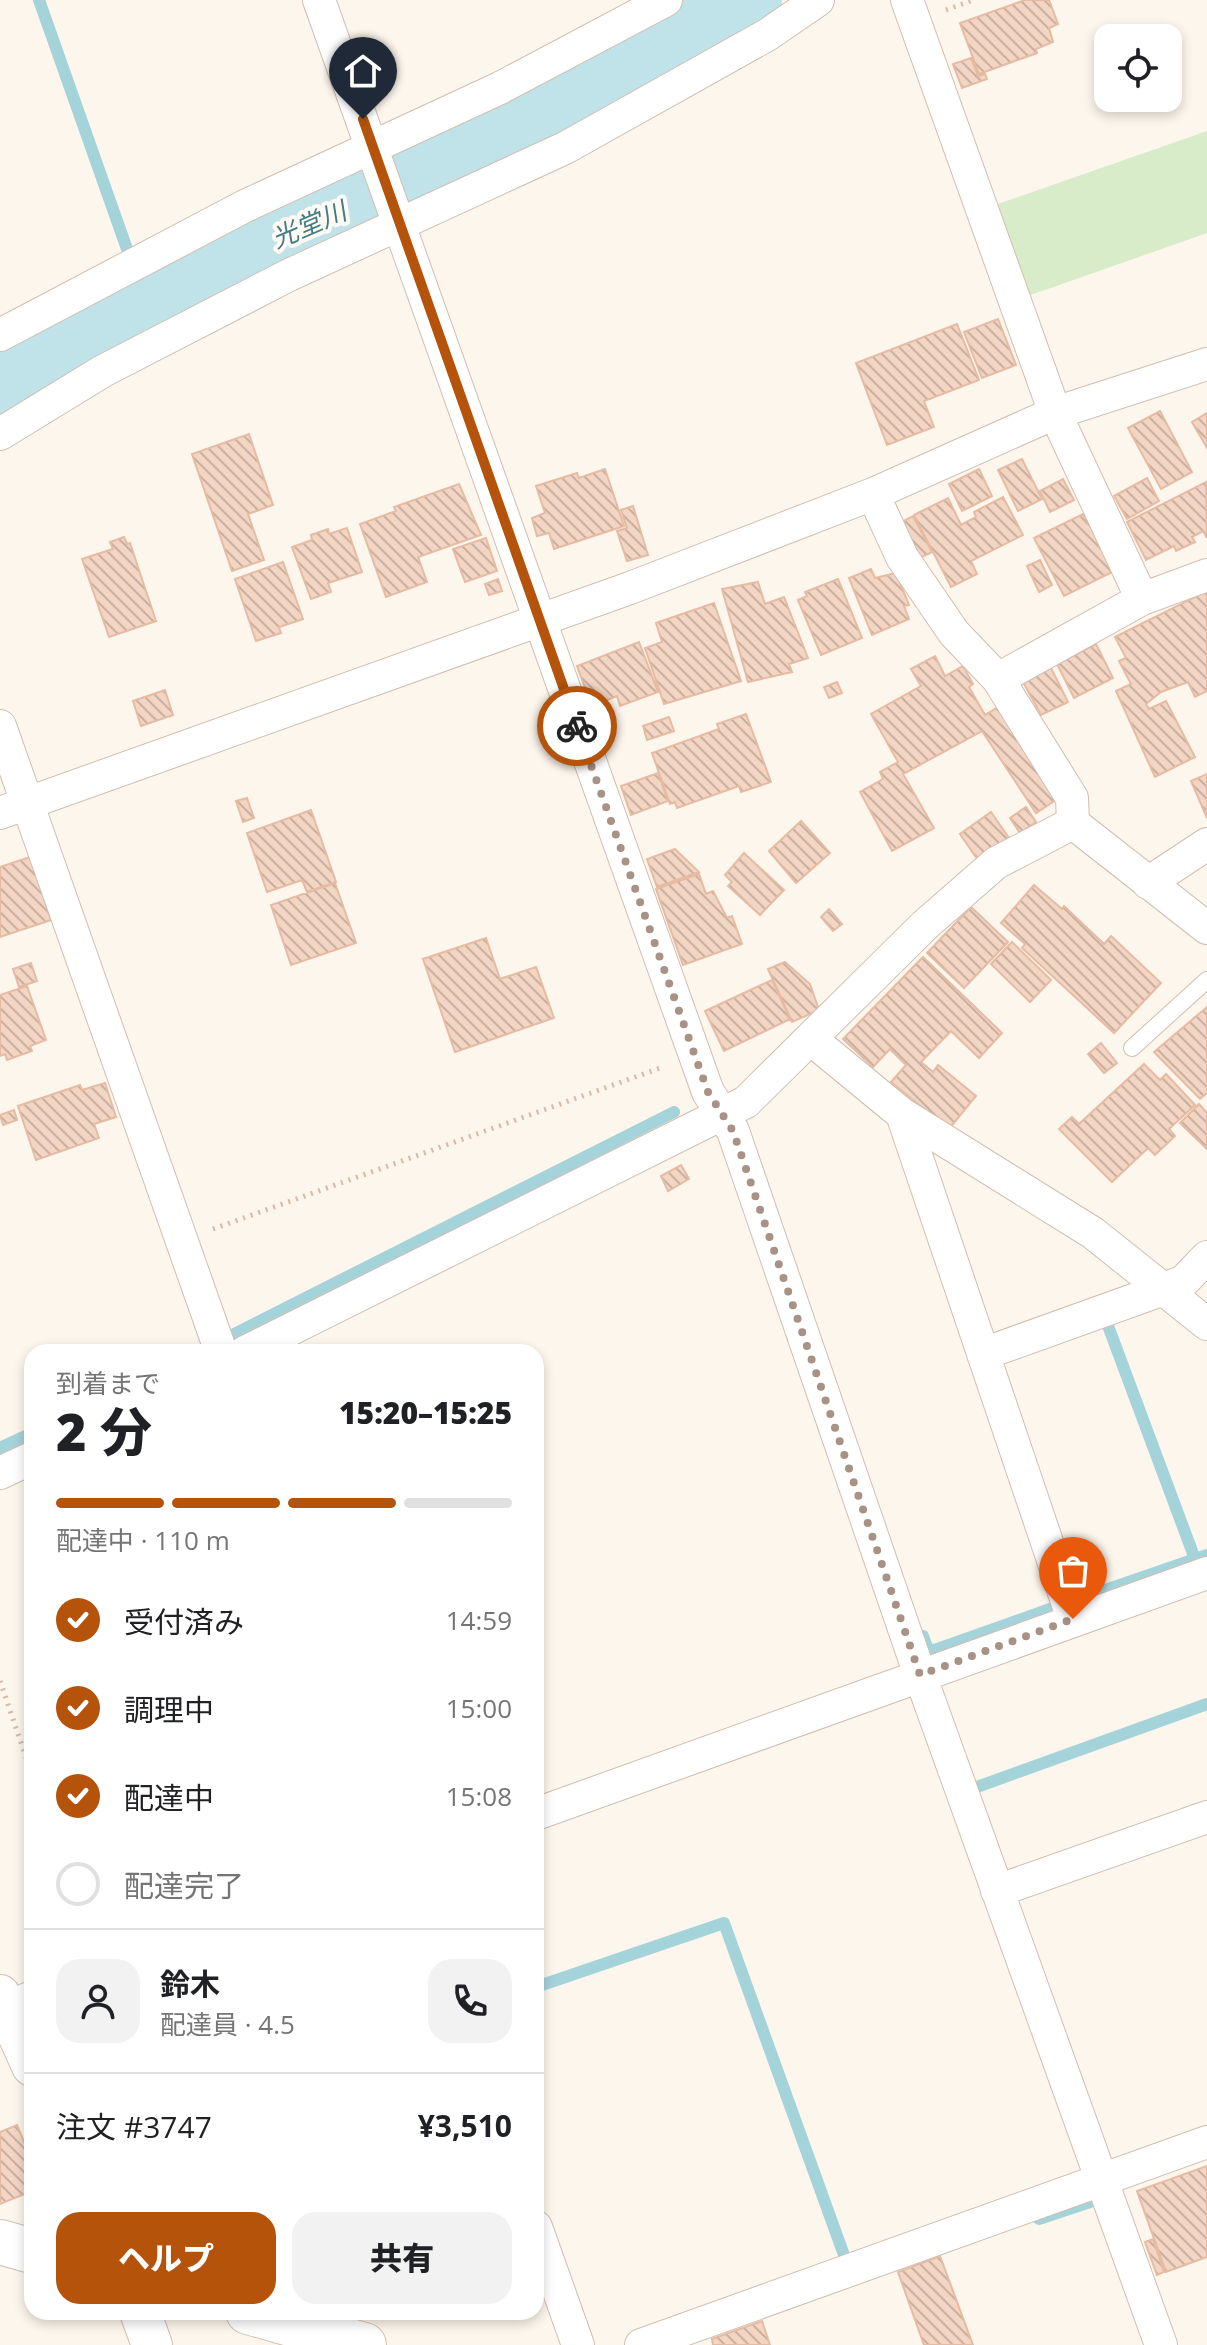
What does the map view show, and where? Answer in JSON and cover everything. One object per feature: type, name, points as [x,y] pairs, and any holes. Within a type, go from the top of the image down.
[{"type":"main road","points":[[0,2242],[24,2249]]},
{"type":"main road","points":[[276,2320],[364,2345]]},
{"type":"street","points":[[319,0],[708,1092],[733,1131],[920,1675],[1161,2345]]},
{"type":"street","points":[[0,335],[245,206],[375,153],[386,139],[514,81],[666,0]]},
{"type":"street","points":[[0,434],[116,364],[289,275],[565,148],[767,35],[818,0]]},
{"type":"street","points":[[907,0],[1055,413],[1142,599]]},
{"type":"street","points":[[14,808],[539,621],[873,494],[1055,413],[1207,364]]},
{"type":"street","points":[[873,494],[902,557],[945,620],[998,679],[1072,798],[1073,823],[1207,928]]},
{"type":"street","points":[[998,679],[1142,599],[1207,575]]},
{"type":"street","points":[[0,726],[14,808],[182,1240],[218,1344]]},
{"type":"street","points":[[261,1344],[746,1102],[925,925],[996,863],[1073,823]]},
{"type":"street","points":[[1148,883],[1207,844]]},
{"type":"street","points":[[812,1040],[902,1114],[1093,1233],[1207,1324]]},
{"type":"street","points":[[902,1114],[1073,1619]]},
{"type":"street","points":[[983,1354],[1184,1281],[1207,1257]]},
{"type":"street","points":[[0,1473],[24,1462]]},
{"type":"street","points":[[544,1811],[1207,1573]]},
{"type":"street","points":[[997,1891],[1207,1817]]},
{"type":"street","points":[[10,2003],[24,2043]]},
{"type":"street","points":[[641,2345],[1207,2142]]},
{"type":"street","points":[[544,2249],[578,2345]]},
{"type":"street","points":[[143,2320],[152,2345]]},
{"type":"lane","points":[[1132,1048],[1207,980]]},
{"type":"path","points":[[182,1240],[695,1055]]},
{"type":"path","points":[[0,1681],[24,1752]]},
{"type":"green space","points":[[1207,131],[1207,233],[1028,296],[995,205]]},
{"type":"building","points":[[1025,0],[1049,0],[1058,24],[1049,28],[1053,42],[1036,49],[1037,53],[979,74],[960,23]]},
{"type":"building","points":[[971,58],[978,76],[985,74],[987,79],[962,88],[953,64]]},
{"type":"building","points":[[998,319],[1016,365],[982,378],[964,332]]},
{"type":"building","points":[[957,324],[979,380],[924,401],[934,427],[887,445],[856,363]]},
{"type":"building","points":[[1160,411],[1192,472],[1161,489],[1128,428]]},
{"type":"building","points":[[1207,413],[1207,448],[1192,422]]},
{"type":"building","points":[[249,434],[273,505],[248,514],[264,560],[232,571],[192,454]]},
{"type":"building","points":[[1022,459],[1042,499],[1018,511],[998,470]]},
{"type":"building","points":[[605,469],[624,526],[554,549],[549,533],[537,536],[532,518],[545,513],[536,486],[577,473],[579,478]]},
{"type":"building","points":[[979,469],[992,496],[962,511],[949,484]]},
{"type":"building","points":[[1147,478],[1159,501],[1127,519],[1114,496]]},
{"type":"building","points":[[1063,479],[1074,500],[1050,512],[1040,491]]},
{"type":"building","points":[[1206,482],[1207,538],[1203,531],[1192,537],[1195,542],[1176,551],[1174,546],[1146,560],[1127,522]]},
{"type":"building","points":[[459,484],[481,535],[418,557],[427,582],[386,597],[360,524],[396,511],[394,507]]},
{"type":"building","points":[[1003,497],[1023,535],[971,561],[977,574],[951,587],[914,515],[948,498],[961,525],[976,517],[974,512]]},
{"type":"building","points":[[633,506],[648,555],[627,561],[617,531],[627,528],[621,510]]},
{"type":"building","points":[[1083,514],[1089,525],[1094,523],[1118,569],[1064,596],[1034,538]]},
{"type":"building","points":[[913,516],[932,552],[918,559],[900,523]]},
{"type":"building","points":[[347,528],[362,572],[328,583],[331,592],[311,599],[292,547],[312,540],[311,535],[328,529],[329,534]]},
{"type":"building","points":[[124,537],[127,544],[130,543],[156,621],[109,637],[82,559],[113,549],[110,542]]},
{"type":"building","points":[[486,538],[497,571],[465,582],[453,549]]},
{"type":"building","points":[[1040,560],[1052,585],[1039,592],[1027,566]]},
{"type":"building","points":[[283,562],[303,619],[279,627],[281,633],[256,641],[235,579]]},
{"type":"building","points":[[871,569],[875,578],[896,573],[909,605],[904,606],[909,619],[872,635],[849,578]]},
{"type":"building","points":[[498,579],[502,591],[489,595],[485,584]]},
{"type":"building","points":[[838,579],[862,638],[821,655],[798,600],[807,596],[805,592]]},
{"type":"building","points":[[758,582],[765,604],[784,597],[808,658],[789,664],[792,672],[748,682],[722,589]]},
{"type":"building","points":[[1207,591],[1207,691],[1195,697],[1188,682],[1161,692],[1146,704],[1149,709],[1166,701],[1195,757],[1155,777],[1116,691],[1131,684],[1119,661],[1126,658],[1115,637]]},
{"type":"building","points":[[714,603],[741,681],[664,704],[645,648],[662,642],[656,623]]},
{"type":"building","points":[[639,642],[658,692],[620,706],[617,696],[592,706],[577,666]]},
{"type":"building","points":[[1096,644],[1113,678],[1074,698],[1057,664]]},
{"type":"building","points":[[935,656],[945,676],[963,666],[973,684],[969,687],[985,715],[1003,704],[1059,798],[1036,813],[982,731],[903,774],[934,828],[892,851],[860,792],[883,779],[880,772],[898,762],[871,714],[921,686],[911,669]]},
{"type":"building","points":[[1051,668],[1068,702],[1041,715],[1023,682]]},
{"type":"building","points":[[837,682],[842,693],[829,698],[824,687]]},
{"type":"building","points":[[165,690],[173,715],[141,726],[133,701]]},
{"type":"building","points":[[746,714],[771,782],[741,792],[739,786],[677,808],[675,802],[670,804],[652,753],[719,729],[717,724]]},
{"type":"building","points":[[669,717],[674,731],[647,740],[643,726]]},
{"type":"building","points":[[658,773],[668,801],[631,815],[621,786]]},
{"type":"building","points":[[1207,774],[1207,818],[1191,781]]},
{"type":"building","points":[[247,798],[254,818],[243,822],[236,801]]},
{"type":"building","points":[[1026,807],[1036,822],[1020,833],[1010,818]]},
{"type":"building","points":[[311,810],[336,882],[307,892],[302,880],[267,892],[247,833]]},
{"type":"building","points":[[991,812],[1009,838],[978,860],[960,834]]},
{"type":"building","points":[[801,821],[830,853],[796,883],[769,851]]},
{"type":"building","points":[[675,849],[699,872],[657,887],[647,859]]},
{"type":"building","points":[[744,853],[784,890],[760,915],[728,886],[732,882],[725,875]]},
{"type":"building","points":[[30,857],[51,920],[0,937],[0,867]]},
{"type":"building","points":[[699,874],[706,894],[713,891],[727,918],[732,916],[742,944],[683,965],[656,889]]},
{"type":"building","points":[[335,883],[356,943],[291,965],[271,905]]},
{"type":"building","points":[[1034,885],[1062,909],[1064,906],[1104,944],[1111,936],[1161,983],[1114,1033],[1022,948],[1025,944],[1001,923]]},
{"type":"building","points":[[971,907],[1008,942],[964,988],[927,953]]},
{"type":"building","points":[[829,909],[842,924],[833,931],[821,917]]},
{"type":"building","points":[[486,938],[500,979],[536,967],[554,1018],[455,1052],[423,959]]},
{"type":"building","points":[[1012,942],[1051,980],[1030,1002],[991,964]]},
{"type":"building","points":[[923,957],[1002,1033],[979,1058],[951,1031],[921,1062],[933,1072],[938,1065],[976,1096],[949,1129],[891,1082],[906,1065],[890,1049],[873,1067],[843,1039]]},
{"type":"building","points":[[785,962],[810,984],[819,1010],[792,1022],[768,969]]},
{"type":"building","points":[[31,963],[37,981],[19,987],[13,969]]},
{"type":"building","points":[[772,980],[790,1019],[724,1051],[705,1011]]},
{"type":"building","points":[[27,986],[46,1040],[30,1046],[32,1051],[7,1060],[5,1054],[0,1056],[0,995]]},
{"type":"building","points":[[1207,1007],[1207,1093],[1200,1099],[1154,1052]]},
{"type":"building","points":[[1101,1043],[1117,1063],[1104,1073],[1088,1054]]},
{"type":"building","points":[[1144,1064],[1160,1080],[1166,1074],[1195,1105],[1169,1129],[1175,1136],[1155,1155],[1148,1148],[1112,1182],[1059,1129],[1072,1117],[1079,1124]]},
{"type":"building","points":[[105,1083],[116,1117],[94,1124],[99,1138],[36,1160],[18,1106],[80,1085],[82,1090]]},
{"type":"building","points":[[1199,1104],[1207,1113],[1207,1149],[1180,1123]]},
{"type":"building","points":[[14,1110],[17,1120],[3,1125],[0,1115]]},
{"type":"building","points":[[681,1165],[689,1179],[668,1191],[661,1176]]},
{"type":"building","points":[[17,2125],[24,2142],[24,2194],[0,2204],[0,2132]]},
{"type":"building","points":[[1207,2166],[1207,2257],[1166,2272],[1137,2191]]},
{"type":"building","points":[[1153,2239],[1164,2272],[1157,2275],[1145,2242]]},
{"type":"building","points":[[940,2256],[973,2345],[924,2345],[898,2272]]},
{"type":"building","points":[[762,2321],[770,2345],[713,2345],[712,2339]]},
{"type":"waterway","points":[[39,0],[127,249]]},
{"type":"waterway","name":"光堂川","points":[[0,387],[218,264],[418,178],[563,108],[700,31],[747,0]]},
{"type":"waterway","points":[[232,1335],[674,1112]]},
{"type":"waterway","points":[[1107,1323],[1195,1559]]},
{"type":"waterway","points":[[0,1448],[24,1437]]},
{"type":"waterway","points":[[1088,1596],[1207,1555]]},
{"type":"waterway","points":[[923,1636],[929,1652],[1050,1609]]},
{"type":"waterway","points":[[974,1788],[1207,1704]]},
{"type":"waterway","points":[[544,1984],[724,1923],[844,2255]]},
{"type":"waterway","points":[[1039,2219],[1093,2201]]},
{"type":"way so far","points":[[577,726],[708,1092],[733,1131],[920,1675],[1073,1619]]},
{"type":"route","points":[[363,119],[577,726]]}]
